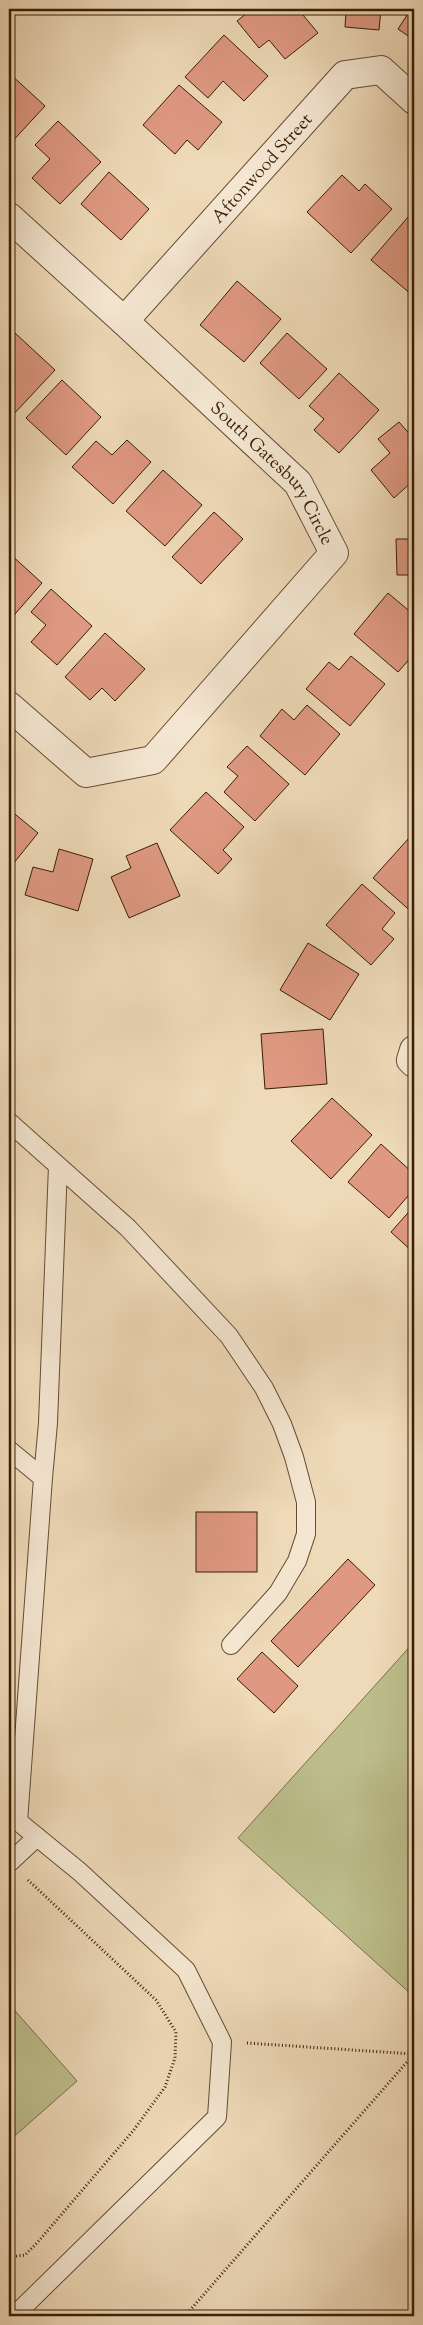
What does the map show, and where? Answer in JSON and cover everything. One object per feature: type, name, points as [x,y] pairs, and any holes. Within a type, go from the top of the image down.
[{"type":"street","name":"Aftonwood Street","points":[[124,321],[345,75],[380,70],[414,100]]},
{"type":"street","name":"South Gatesbury Circle","points":[[9,217],[298,483],[334,552],[153,760],[86,773],[9,706]]},
{"type":"street","points":[[414,1050],[411,1060],[414,1063]]},
{"type":"lane","points":[[9,1122],[128,1228],[229,1336],[264,1388],[282,1424],[294,1457],[306,1502],[306,1534],[297,1561],[278,1593],[231,1644]]},
{"type":"lane","points":[[14,2316],[217,2118],[222,2042],[186,1970],[80,1872],[14,1818],[48,1423],[58,1166]]},
{"type":"lane","points":[[9,1450],[43,1478]]},
{"type":"lane","points":[[9,1863],[37,1837]]},
{"type":"path","points":[[9,2257],[25,2255],[38,2243],[133,2131],[165,2087],[175,2058],[176,2032],[156,2000],[28,1880]]},
{"type":"path","points":[[222,2042],[414,2054]]},
{"type":"path","points":[[185,2316],[334,2149],[414,2054]]},
{"type":"green space","points":[[414,1642],[414,1992],[412,1995],[238,1838]]},
{"type":"green space","points":[[9,2004],[77,2081],[9,2141]]},
{"type":"building","points":[[252,9],[298,9],[318,33],[285,59],[269,40],[259,48],[237,21]]},
{"type":"building","points":[[325,9],[381,9],[379,30],[345,27],[346,12]]},
{"type":"building","points":[[411,9],[414,9],[414,40],[398,29]]},
{"type":"building","points":[[224,35],[268,76],[244,101],[223,81],[208,98],[185,77]]},
{"type":"building","points":[[9,73],[45,106],[9,145]]},
{"type":"building","points":[[179,85],[222,122],[198,150],[187,140],[175,154],[143,125]]},
{"type":"building","points":[[58,121],[101,162],[60,204],[32,178],[50,159],[35,145]]},
{"type":"building","points":[[109,172],[149,209],[121,240],[81,204]]},
{"type":"building","points":[[342,175],[359,191],[365,184],[392,209],[351,253],[307,212]]},
{"type":"building","points":[[408,217],[414,222],[414,293],[412,295],[371,260]]},
{"type":"building","points":[[237,281],[281,319],[244,362],[200,325]]},
{"type":"building","points":[[15,333],[55,370],[11,417],[9,414],[9,340]]},
{"type":"building","points":[[287,333],[327,369],[299,399],[260,363]]},
{"type":"building","points":[[339,373],[379,410],[339,453],[314,430],[324,419],[309,406]]},
{"type":"building","points":[[62,380],[101,417],[66,455],[26,418]]},
{"type":"building","points":[[399,422],[414,439],[414,480],[394,498],[371,470],[390,453],[378,439]]},
{"type":"building","points":[[127,440],[151,462],[113,504],[72,467],[96,441],[112,455]]},
{"type":"building","points":[[163,470],[202,505],[165,546],[126,511]]},
{"type":"building","points":[[214,512],[243,539],[201,584],[172,557]]},
{"type":"building","points":[[413,520],[414,575],[397,575],[396,539],[413,539]]},
{"type":"building","points":[[9,553],[42,583],[9,621]]},
{"type":"building","points":[[51,589],[92,626],[57,665],[31,642],[46,625],[31,612]]},
{"type":"building","points":[[388,593],[414,615],[414,654],[398,672],[354,634]]},
{"type":"building","points":[[105,633],[145,669],[115,701],[102,688],[90,700],[65,677]]},
{"type":"building","points":[[351,656],[385,684],[350,726],[306,689],[329,662],[339,670]]},
{"type":"building","points":[[307,705],[340,734],[305,775],[260,736],[282,709],[294,720]]},
{"type":"building","points":[[247,746],[289,784],[255,821],[224,792],[238,776],[227,767]]},
{"type":"building","points":[[206,792],[244,827],[223,850],[232,859],[218,874],[170,830]]},
{"type":"building","points":[[9,811],[38,833],[9,869]]},
{"type":"building","points":[[409,838],[414,843],[414,914],[373,878]]},
{"type":"building","points":[[157,843],[180,896],[129,918],[111,877],[131,868],[126,856]]},
{"type":"building","points":[[59,849],[93,859],[78,911],[25,895],[33,867],[53,872]]},
{"type":"building","points":[[362,884],[395,913],[382,929],[394,939],[371,965],[326,925]]},
{"type":"building","points":[[308,943],[359,974],[330,1020],[280,990]]},
{"type":"building","points":[[323,1029],[327,1084],[265,1089],[261,1034]]},
{"type":"building","points":[[332,1098],[372,1135],[331,1179],[291,1141]]},
{"type":"building","points":[[381,1144],[414,1174],[414,1189],[389,1218],[348,1182]]},
{"type":"building","points":[[414,1206],[414,1253],[391,1232]]},
{"type":"building","points":[[196,1512],[257,1512],[257,1572],[196,1572]]},
{"type":"building","points":[[348,1559],[375,1585],[298,1667],[271,1641]]},
{"type":"building","points":[[262,1652],[298,1686],[274,1713],[237,1679]]}]
